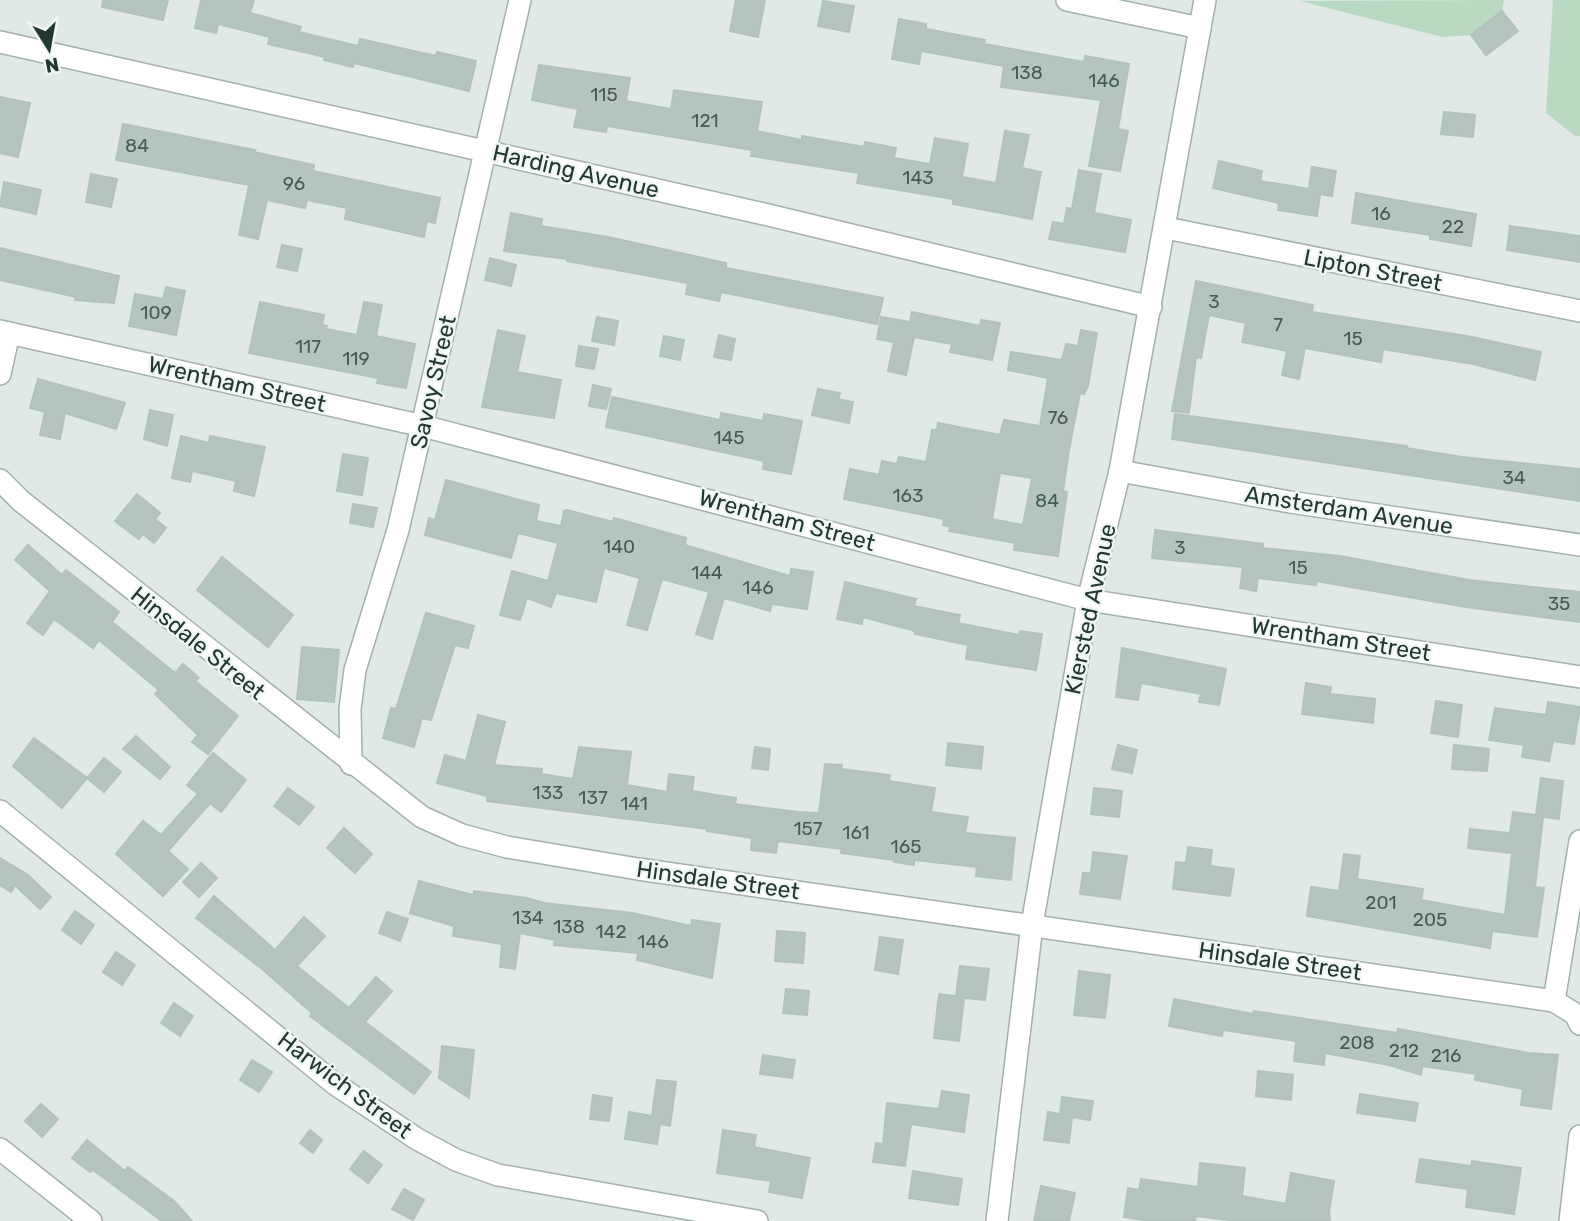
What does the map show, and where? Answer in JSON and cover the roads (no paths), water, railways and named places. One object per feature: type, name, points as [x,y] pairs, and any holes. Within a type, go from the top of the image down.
[{"type":"street","name":"Savoy Street","points":[[351,764],[350,709],[355,670],[392,554],[520,0]]},
{"type":"street","points":[[1066,0],[1200,28]]},
{"type":"street","name":"Kiersted Avenue","points":[[997,1221],[1032,925],[1088,600],[1119,471],[1151,307],[1205,0]]},
{"type":"street","name":"Harding Avenue","points":[[0,42],[486,151],[1151,307]]},
{"type":"street","name":"Lipton Street","points":[[1166,228],[1580,311]]},
{"type":"street","points":[[0,374],[4,332]]},
{"type":"street","name":"Wrentham Street","points":[[4,332],[423,426],[1088,600],[1580,677]]},
{"type":"street","name":"Amsterdam Avenue","points":[[1119,471],[1290,502],[1580,545]]},
{"type":"street","name":"Hinsdale Street","points":[[0,480],[21,501],[351,764],[422,817],[462,835],[507,847],[1555,1001]]},
{"type":"street","name":"Harwich Street","points":[[0,811],[335,1084],[417,1139],[456,1160],[498,1175],[757,1221]]},
{"type":"street","points":[[1580,841],[1555,1001],[1575,1014],[1580,1024]]},
{"type":"street","points":[[1570,1221],[1580,1136]]},
{"type":"street","points":[[0,1149],[91,1221]]}]
